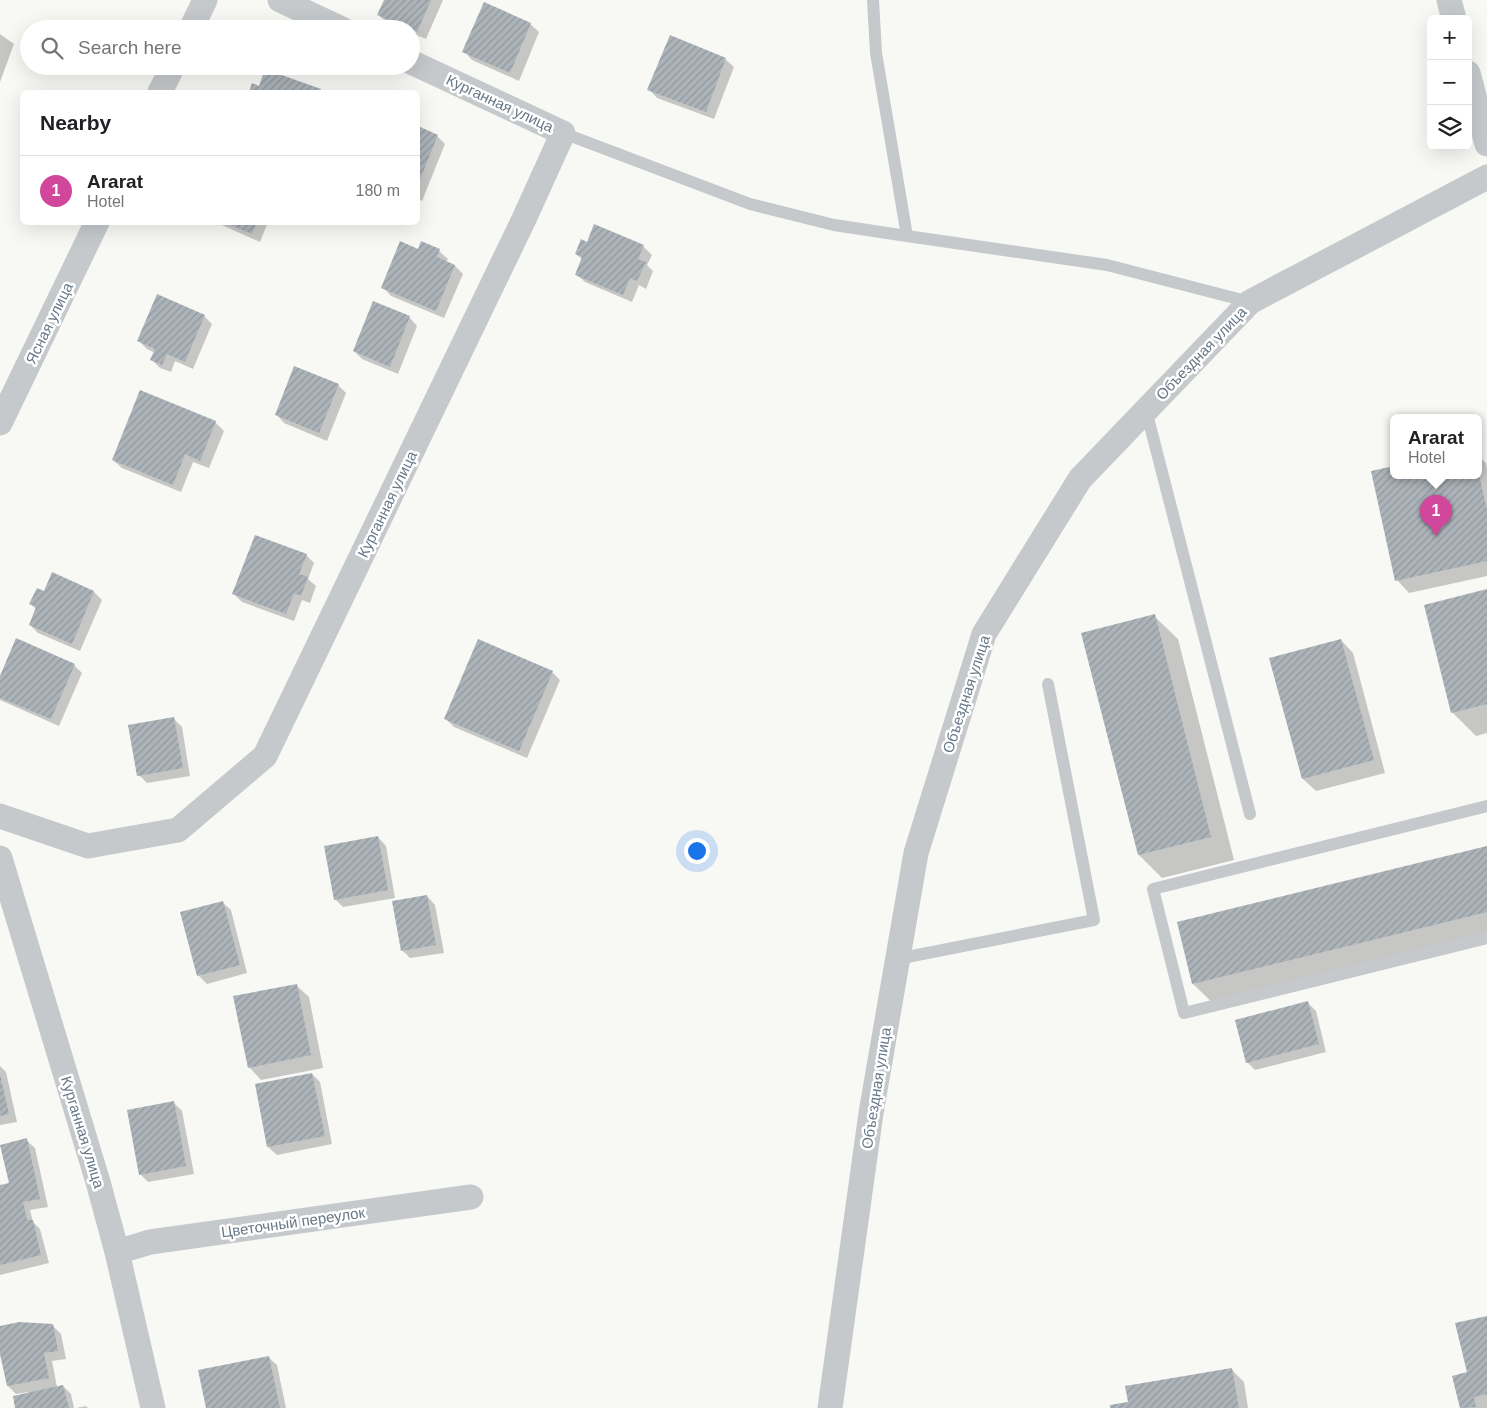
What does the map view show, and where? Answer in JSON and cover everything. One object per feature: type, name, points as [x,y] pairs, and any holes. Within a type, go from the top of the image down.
[{"type":"street","points":[[195,20],[205,0]]},
{"type":"street","points":[[280,0],[323,20]]},
{"type":"street","points":[[1449,0],[1453,15]]},
{"type":"street","name":"Курганная улица","points":[[0,816],[88,846],[178,830],[266,756],[524,220],[563,133],[420,66]]},
{"type":"street","points":[[161,90],[168,75]]},
{"type":"street","points":[[1472,88],[1487,144]]},
{"type":"street","name":"Объездная улица","points":[[830,1408],[871,1113],[916,853],[984,634],[1080,480],[1250,302],[1487,177]]},
{"type":"street","name":"Ясная улица","points":[[0,423],[96,225]]},
{"type":"street","name":"Курганная улица","points":[[0,858],[98,1182],[117,1252],[152,1408]]},
{"type":"street","name":"Цветочный переулок","points":[[117,1252],[150,1242],[471,1197]]},
{"type":"lane","points":[[874,0],[875,47],[907,236]]},
{"type":"lane","points":[[563,133],[750,204],[834,225],[1107,265],[1250,302]]},
{"type":"lane","points":[[1146,410],[1250,814]]},
{"type":"lane","points":[[897,959],[1094,920],[1048,684]]},
{"type":"lane","points":[[1487,806],[1152,889],[1184,1013],[1487,938]]},
{"type":"building","points":[[384,0],[431,0],[420,25],[420,20],[389,20],[377,15]]},
{"type":"building","points":[[484,2],[531,23],[510,73],[462,52]]},
{"type":"building","points":[[670,35],[726,58],[706,112],[647,90]]},
{"type":"building","points":[[263,75],[282,75],[321,89],[250,90],[252,83],[259,86]]},
{"type":"building","points":[[420,127],[438,135],[420,179]]},
{"type":"building","points":[[594,224],[644,245],[638,259],[646,262],[637,281],[630,278],[623,295],[575,275],[582,257],[575,254],[581,239],[587,242]]},
{"type":"building","points":[[231,225],[256,225],[252,234]]},
{"type":"building","points":[[400,241],[418,249],[421,241],[440,249],[437,257],[455,265],[436,311],[381,288]]},
{"type":"building","points":[[157,294],[205,315],[185,362],[167,354],[162,365],[150,360],[155,349],[137,341]]},
{"type":"building","points":[[373,301],[410,316],[390,367],[353,351]]},
{"type":"building","points":[[294,366],[339,384],[319,433],[275,415]]},
{"type":"building","points":[[140,390],[216,421],[200,461],[185,454],[173,485],[112,460]]},
{"type":"building","points":[[1390,467],[1390,479],[1480,479],[1487,510],[1487,561],[1395,581],[1371,471]]},
{"type":"building","points":[[255,535],[307,554],[299,574],[308,577],[301,596],[294,593],[286,614],[232,594]]},
{"type":"building","points":[[52,572],[94,591],[72,644],[29,625],[36,607],[29,604],[37,588],[44,591]]},
{"type":"building","points":[[1487,589],[1487,704],[1451,713],[1424,605]]},
{"type":"building","points":[[1155,614],[1211,837],[1138,855],[1081,633]]},
{"type":"building","points":[[16,638],[75,664],[51,719],[0,698],[0,676]]},
{"type":"building","points":[[478,639],[553,671],[519,751],[444,719]]},
{"type":"building","points":[[1341,639],[1374,760],[1302,779],[1269,658]]},
{"type":"building","points":[[174,717],[183,768],[137,776],[128,725]]},
{"type":"building","points":[[378,836],[388,890],[334,900],[324,846]]},
{"type":"building","points":[[1487,846],[1487,912],[1192,984],[1177,922]]},
{"type":"building","points":[[427,895],[436,945],[401,951],[392,901]]},
{"type":"building","points":[[223,901],[240,965],[197,976],[180,912]]},
{"type":"building","points":[[297,984],[311,1055],[248,1068],[233,996]]},
{"type":"building","points":[[1308,1001],[1319,1044],[1246,1063],[1235,1020]]},
{"type":"building","points":[[312,1073],[325,1136],[267,1147],[255,1084]]},
{"type":"building","points":[[0,1074],[9,1114],[0,1116]]},
{"type":"building","points":[[174,1101],[186,1166],[139,1175],[127,1110]]},
{"type":"building","points":[[27,1138],[40,1199],[23,1202],[27,1220],[33,1220],[41,1255],[0,1265],[0,1185],[9,1183],[0,1145]]},
{"type":"building","points":[[1487,1316],[1487,1394],[1474,1397],[1476,1407],[1460,1408],[1452,1376],[1467,1372],[1455,1323]]},
{"type":"building","points":[[19,1322],[53,1324],[58,1351],[44,1353],[49,1378],[7,1386],[0,1354],[0,1326]]},
{"type":"building","points":[[269,1356],[280,1408],[206,1408],[198,1370]]},
{"type":"building","points":[[1232,1368],[1239,1408],[1110,1408],[1110,1405],[1128,1402],[1125,1386]]},
{"type":"building","points":[[63,1385],[69,1408],[15,1408],[13,1396]]},
{"type":"place","name":"Ararat","points":[[1436,536]]}]
